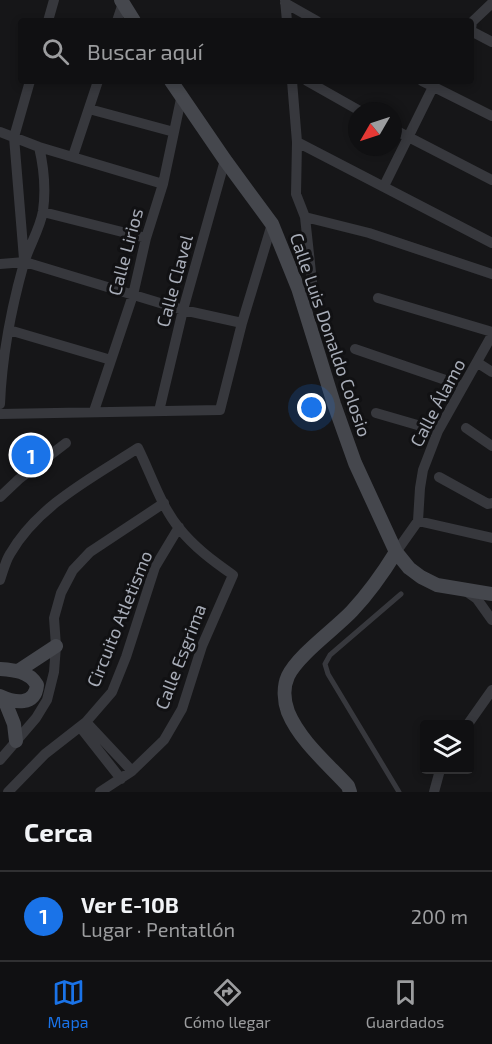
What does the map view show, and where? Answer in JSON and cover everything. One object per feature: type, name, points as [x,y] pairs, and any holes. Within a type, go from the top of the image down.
[{"type":"street","points":[[49,18],[54,0]]},
{"type":"street","points":[[118,18],[123,1]]},
{"type":"street","points":[[123,1],[132,18]]},
{"type":"street","points":[[285,2],[287,18]]},
{"type":"street","points":[[285,2],[312,18]]},
{"type":"street","points":[[474,20],[492,3]]},
{"type":"street","points":[[474,32],[492,42]]},
{"type":"street","points":[[25,262],[14,137],[29,84]]},
{"type":"street","points":[[73,156],[97,84]]},
{"type":"street","name":"Calle Luis Donaldo Colosio","points":[[173,84],[272,224],[298,288],[355,463],[396,552],[409,568],[437,585],[492,594]]},
{"type":"street","points":[[292,84],[297,142],[296,194],[305,217],[313,291],[305,313]]},
{"type":"street","points":[[312,84],[348,104]]},
{"type":"street","points":[[428,84],[492,116]]},
{"type":"street","points":[[384,186],[433,87]]},
{"type":"street","name":"Calle Lirios","points":[[94,411],[133,295],[146,238],[163,184],[182,99]]},
{"type":"street","points":[[89,108],[174,132]]},
{"type":"street","points":[[0,132],[39,147],[163,184]]},
{"type":"street","points":[[402,134],[492,180]]},
{"type":"street","points":[[297,142],[492,243]]},
{"type":"street","points":[[0,404],[1,374],[9,330],[25,262],[43,212],[45,172],[39,147]]},
{"type":"street","name":"Calle Clavel","points":[[159,411],[183,310],[225,160]]},
{"type":"street","points":[[43,212],[146,238]]},
{"type":"street","points":[[305,217],[369,233],[492,274]]},
{"type":"street","points":[[0,414],[220,410],[242,323],[272,224]]},
{"type":"street","points":[[0,264],[25,262],[183,310],[242,323]]},
{"type":"street","points":[[378,298],[492,334]]},
{"type":"street","points":[[9,330],[111,360]]},
{"type":"street","name":"Calle Álamo","points":[[418,521],[423,470],[438,431],[492,334]]},
{"type":"street","points":[[355,349],[463,386]]},
{"type":"street","points":[[477,363],[492,372]]},
{"type":"street","points":[[376,413],[438,431]]},
{"type":"street","points":[[466,428],[492,446]]},
{"type":"street","points":[[0,497],[19,479],[66,443]]},
{"type":"street","points":[[0,580],[9,555],[46,511],[60,499],[138,448],[178,527]]},
{"type":"street","points":[[439,477],[488,504],[492,503]]},
{"type":"street","name":"Circuito Atletismo","points":[[0,760],[36,718],[47,700],[54,672],[56,646],[54,618],[61,593],[73,570],[90,552],[164,503]]},
{"type":"street","points":[[350,792],[348,786],[299,732],[288,711],[284,696],[288,676],[307,653],[351,612],[367,593],[418,521],[492,538]]},
{"type":"street","name":"Circuito Atletismo","points":[[8,792],[45,754],[83,725],[112,692],[126,657],[155,567],[178,527]]},
{"type":"street","name":"Calle Esgrima","points":[[100,792],[132,771],[164,740],[182,709],[202,646],[233,575],[207,557],[178,527]]},
{"type":"street","points":[[464,589],[477,599],[492,620]]},
{"type":"street","points":[[18,671],[56,646]]},
{"type":"street","points":[[0,669],[18,671],[32,677],[37,685],[35,694],[30,700],[23,702],[2,698]]},
{"type":"street","points":[[471,720],[492,690]]},
{"type":"street","points":[[2,698],[14,724],[16,741]]},
{"type":"street","points":[[83,725],[132,771]]},
{"type":"street","points":[[83,725],[121,779]]},
{"type":"street","points":[[434,792],[439,774]]},
{"type":"lane","points":[[399,792],[327,674],[325,664],[330,655],[401,594]]},
{"type":"place","name":"Ver E-10B","points":[[31,455]]}]
